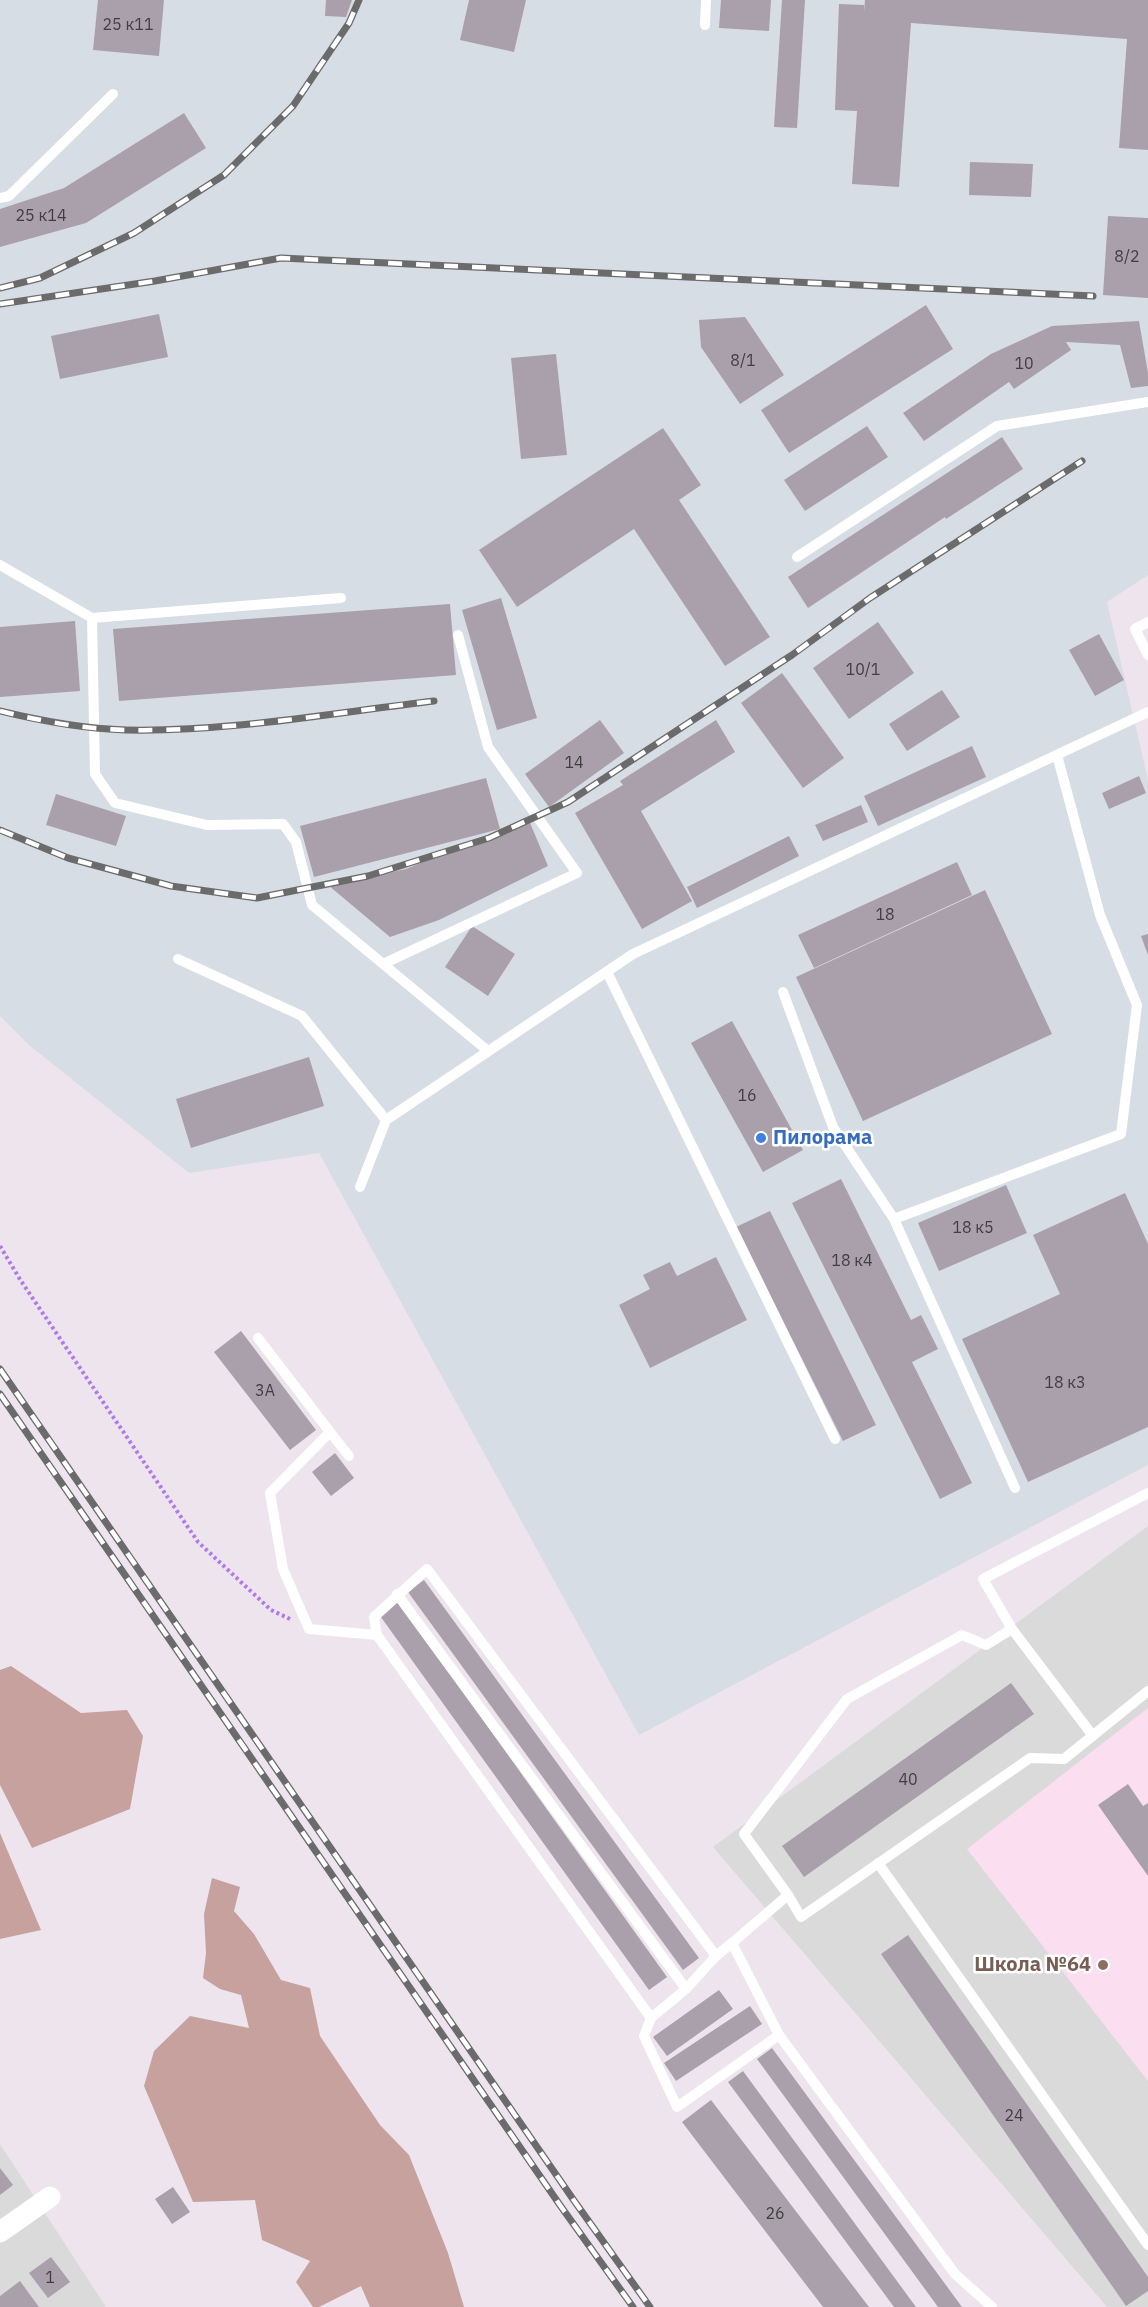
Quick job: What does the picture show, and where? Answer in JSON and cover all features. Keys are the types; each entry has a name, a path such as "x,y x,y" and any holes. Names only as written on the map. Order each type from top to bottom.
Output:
{"street":[{"path":"0,2232 50,2197"}],"lane":[{"path":"705,25 706,0"},
{"path":"0,198 9,196 113,94"},
{"path":"797,557 997,426 1148,402"},
{"path":"0,565 92,618 341,598"},
{"path":"92,618 95,774 115,803 207,825 283,824 296,842 312,904 488,1051"},
{"path":"1148,622 1135,629 1148,655"},
{"path":"383,964 577,873 488,747 458,635"},
{"path":"360,1187 386,1120 644,949 1148,712"},
{"path":"894,1219 1121,1134 1137,1005 1100,915 1057,755"},
{"path":"178,959 302,1016 386,1120"},
{"path":"607,972 835,1439"},
{"path":"783,992 833,1127 894,1219 1015,1488"},
{"path":"258,1338 350,1456"},
{"path":"330,1432 270,1493 283,1569 309,1629 377,1635"},
{"path":"1093,1736 1012,1629 983,1579 1148,1493"},
{"path":"651,2018 377,1635 374,1617 427,1569 716,1956"},
{"path":"397,1594 686,1989"},
{"path":"1012,1629 986,1645 962,1635 848,1700 744,1834 801,1917 1030,1758 1064,1759 1148,1691"},
{"path":"878,1863 1148,2245"},
{"path":"779,2036 676,2107 644,2036 651,2018 686,1989 716,1956 788,1895"},
{"path":"732,1943 779,2036 956,2274 992,2307"}],"path":[{"path":"0,1246 21,1281 198,1542 271,1610 309,1629"}],"shaded area":[{"path":"0,0 1148,0 1148,575 1107,602 1148,780 1148,1465 639,1735 319,1153 189,1173 29,1045 0,1016"},
{"path":"1148,1526 1148,2307 1107,2307 713,1847"},
{"path":"11,1666 81,1713 127,1710 143,1736 130,1809 32,1848 0,1785 0,1670"},
{"name":"Школа №64","path":"1148,1708 1148,2081 967,1849"},
{"path":"0,1833 41,1930 0,1939"},
{"path":"212,1878 240,1887 234,1911 254,1934 281,1980 310,1988 320,2036 380,2125 409,2155 448,2253 464,2307 370,2307 361,2286 319,2307 313,2307 296,2282 310,2261 262,2240 255,2200 193,2202 144,2086 154,2051 190,2016 249,2028 241,1995 220,1989 203,1978 206,1953 204,1914"},
{"path":"0,2144 106,2307 0,2307"}],"building":[{"path":"98,0 164,0 159,56 93,50"},
{"path":"326,0 352,0 346,17 325,16"},
{"path":"469,0 526,0 514,52 460,40"},
{"path":"721,0 771,0 769,31 719,28"},
{"path":"782,0 805,0 797,128 774,127"},
{"path":"865,0 1148,0 1148,150 1119,148 1127,39 911,23 899,187 852,184 857,111 835,110 839,4 864,5 864,12"},
{"path":"184,113 206,148 86,223 0,247 0,209 64,188"},
{"path":"970,162 1033,164 1031,197 969,195"},
{"path":"1108,216 1148,218 1148,298 1103,295"},
{"path":"926,305 953,349 789,453 761,410"},
{"path":"159,314 168,357 60,379 51,336"},
{"path":"745,317 784,375 740,404 701,347 699,320"},
{"path":"1139,321 1148,386 1131,388 1120,345 1066,342 1071,350 1014,389 1009,382 924,441 903,413 991,354 1052,326"},
{"path":"556,354 567,455 521,459 511,358"},
{"path":"867,426 888,457 805,511 784,480"},
{"path":"663,428 701,485 679,500 770,637 725,666 634,529 517,607 479,550"},
{"path":"1002,437 1023,469 946,519 945,517 808,608 788,577"},
{"path":"501,598 537,718 497,730 462,610"},
{"path":"450,604 456,675 119,701 113,629"},
{"path":"75,621 80,691 0,697 0,627"},
{"path":"878,622 914,673 849,719 813,668"},
{"path":"1099,634 1124,680 1095,696 1069,650"},
{"path":"782,673 844,758 803,788 741,703"},
{"path":"942,690 960,717 907,751 889,724"},
{"path":"600,720 624,753 549,807 525,774"},
{"path":"716,720 735,752 641,811 692,901 642,929 575,813 623,785 620,781"},
{"path":"972,746 986,777 878,826 864,796"},
{"path":"1139,776 1146,793 1109,809 1102,793"},
{"path":"486,778 500,829 314,877 300,826"},
{"path":"56,794 126,816 116,846 46,825"},
{"path":"861,805 868,822 823,841 815,825"},
{"path":"528,818 548,866 439,920 390,937 328,885 406,869"},
{"path":"789,836 799,856 697,908 687,887"},
{"path":"957,862 972,895 814,968 798,935"},
{"path":"985,890 1052,1034 863,1121 796,977"},
{"path":"472,926 515,954 488,996 445,967"},
{"path":"1148,934 1148,955 1141,936"},
{"path":"732,1021 803,1150 763,1172 691,1043"},
{"path":"309,1057 324,1106 191,1148 176,1099"},
{"path":"841,1179 911,1320 921,1315 938,1349 912,1362 972,1483 940,1499 792,1203"},
{"path":"1006,1185 1027,1233 939,1271 918,1223"},
{"path":"1125,1193 1148,1244 1148,1427 1028,1482 962,1339 1060,1294 1033,1235"},
{"path":"770,1211 876,1425 843,1441 736,1227"},
{"path":"716,1257 747,1320 650,1368 619,1305 650,1289 643,1275 670,1262 677,1276"},
{"path":"241,1331 316,1430 290,1450 214,1352"},
{"path":"335,1453 354,1478 331,1496 312,1472"},
{"path":"424,1580 699,1958 683,1970 408,1592"},
{"path":"397,1600 667,1977 649,1990 378,1613"},
{"path":"1011,1683 1034,1714 804,1877 782,1846"},
{"path":"1128,1784 1143,1806 1148,1803 1148,1876 1098,1805"},
{"path":"908,1935 1148,2277 1148,2291 1126,2306 881,1954"},
{"path":"719,1990 733,2009 667,2056 653,2037"},
{"path":"750,2006 762,2024 676,2081 664,2063"},
{"path":"772,2048 962,2307 938,2307 757,2059"},
{"path":"743,2071 916,2307 894,2307 728,2082"},
{"path":"711,2100 869,2307 823,2307 682,2122"},
{"path":"0,2168 13,2185 0,2195"},
{"path":"173,2187 190,2212 172,2224 155,2199"},
{"path":"51,2257 70,2282 48,2298 29,2273"},
{"path":"20,2281 39,2307 0,2307 0,2296"}],"railway":[{"path":"0,288 40,278 134,233 224,175 293,106 349,23 359,0"},
{"path":"0,304 155,281 281,258 1093,296"},
{"path":"0,830 68,858 171,886 257,898 368,876 489,838 568,802 792,655 870,598 1082,461"},
{"path":"0,711 94,728 165,730 280,721 434,701"},
{"path":"0,1369 575,2202 650,2307"},
{"path":"0,1394 562,2208 633,2307"}],"place":[{"name":"Пилорама","path":"761,1138"},
{"name":"Школа №64","path":"1103,1965"}]}
